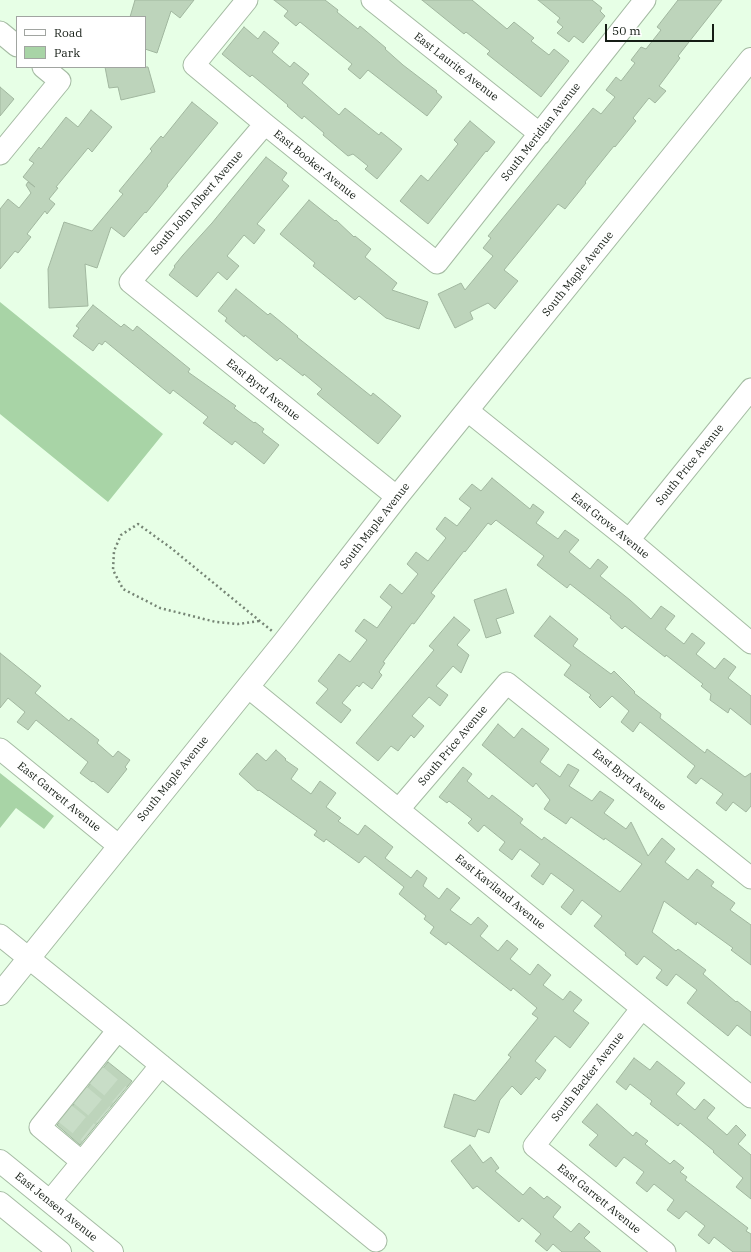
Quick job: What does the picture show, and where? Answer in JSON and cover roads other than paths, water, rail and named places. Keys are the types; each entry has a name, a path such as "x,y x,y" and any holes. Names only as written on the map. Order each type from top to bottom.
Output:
{"main road":[{"name":"South Maple Avenue","path":"0,994 751,59"},
{"name":"East Jensen Avenue","path":"0,1161 112,1252"},
{"path":"0,1203 60,1252"}],"street":[{"name":"East Booker Avenue","path":"247,0 194,65 437,264"},
{"name":"East Laurite Avenue","path":"372,0 540,134"},
{"name":"South Meridian Avenue","path":"437,264 643,1"},
{"path":"0,32 16,45"},
{"path":"0,154 60,80 44,68"},
{"name":"South John Albert Avenue","path":"130,282 265,124"},
{"name":"East Byrd Avenue","path":"130,282 397,498"},
{"name":"South Price Avenue","path":"629,540 751,390"},
{"name":"East Grove Avenue","path":"468,411 629,540 751,643"},
{"name":"East Byrd Avenue","path":"507,683 748,869"},
{"name":"South Price Avenue","path":"399,810 507,683"},
{"name":"East Kaviland Avenue","path":"248,687 751,1097"},
{"name":"East Garrett Avenue","path":"0,749 119,846"},
{"path":"0,935 118,1030 377,1248"},
{"name":"South Backer Avenue","path":"534,1146 642,1008"},
{"path":"82,1162 40,1127 60,1109 91,1071 118,1030"},
{"path":"50,1201 82,1162 94,1137 125,1100 161,1066"},
{"name":"East Garrett Avenue","path":"534,1146 665,1252"}],"tunnel":[{"path":"95,1074 120,1095"},
{"path":"79,1094 104,1115"},
{"path":"63,1112 89,1133"}]}
